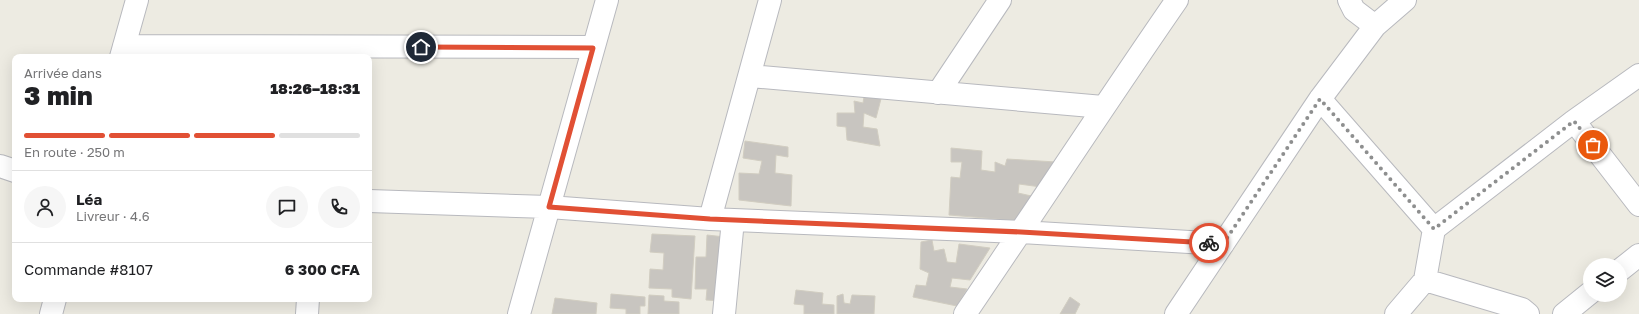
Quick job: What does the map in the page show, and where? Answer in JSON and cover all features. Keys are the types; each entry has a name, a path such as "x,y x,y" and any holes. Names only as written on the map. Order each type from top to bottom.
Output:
{"street":[{"path":"137,0 123,51 593,48"},
{"path":"519,314 607,0"},
{"path":"710,219 770,0"},
{"path":"938,93 1000,0"},
{"path":"965,314 1103,107 1177,0"},
{"path":"1349,0 1354,10 1375,26"},
{"path":"1176,314 1320,99 1375,26 1404,0"},
{"path":"750,76 1103,107"},
{"path":"1396,314 1425,280 1434,229 1574,121 1639,76"},
{"path":"1320,99 1434,229"},
{"path":"1574,121 1639,205"},
{"path":"0,166 12,170"},
{"path":"372,200 549,207 710,219 1021,232 1223,244"},
{"path":"724,314 733,220"},
{"path":"1627,264 1639,255"},
{"path":"1425,280 1522,309 1528,314"},
{"path":"1564,314 1583,299"},
{"path":"51,314 54,302"},
{"path":"307,314 308,302"}],"building":[{"path":"865,90 882,95 876,118 864,113 863,127 877,129 880,146 847,140 846,127 837,126 837,113 855,113 854,101 863,103"},
{"path":"745,141 788,147 788,157 776,155 775,173 792,175 791,206 739,200 739,173 759,174 762,161 743,158"},
{"path":"951,148 982,151 981,170 995,172 995,162 1005,166 1007,159 1056,162 1041,187 1019,184 1018,193 1036,197 1021,221 949,215 951,177 960,178 962,162 951,162"},
{"path":"652,234 695,236 691,299 672,297 672,289 649,288 650,269 663,270 664,253 650,252"},
{"path":"707,235 725,237 722,301 706,300 707,289 695,289 696,257 706,257"},
{"path":"932,240 934,251 944,249 947,262 956,263 959,244 990,248 970,280 952,278 950,287 967,289 957,306 913,297 916,285 926,286 929,273 920,269 921,242"},
{"path":"796,290 823,293 822,304 834,305 834,314 804,314 804,305 794,304"},
{"path":"611,294 645,297 645,306 640,306 640,314 626,314 626,309 610,308"},
{"path":"843,294 844,303 850,304 852,295 875,296 874,314 837,314 837,296"},
{"path":"649,295 664,296 664,301 679,302 679,314 648,314"},
{"path":"1070,297 1080,304 1075,314 1060,314"},
{"path":"555,298 597,303 596,314 552,314"}],"way so far":[{"path":"1209,243 1223,244 1320,99 1434,229 1574,121 1593,145"}],"route":[{"path":"421,47 593,48 549,207 710,219 1021,232 1209,243"}]}
